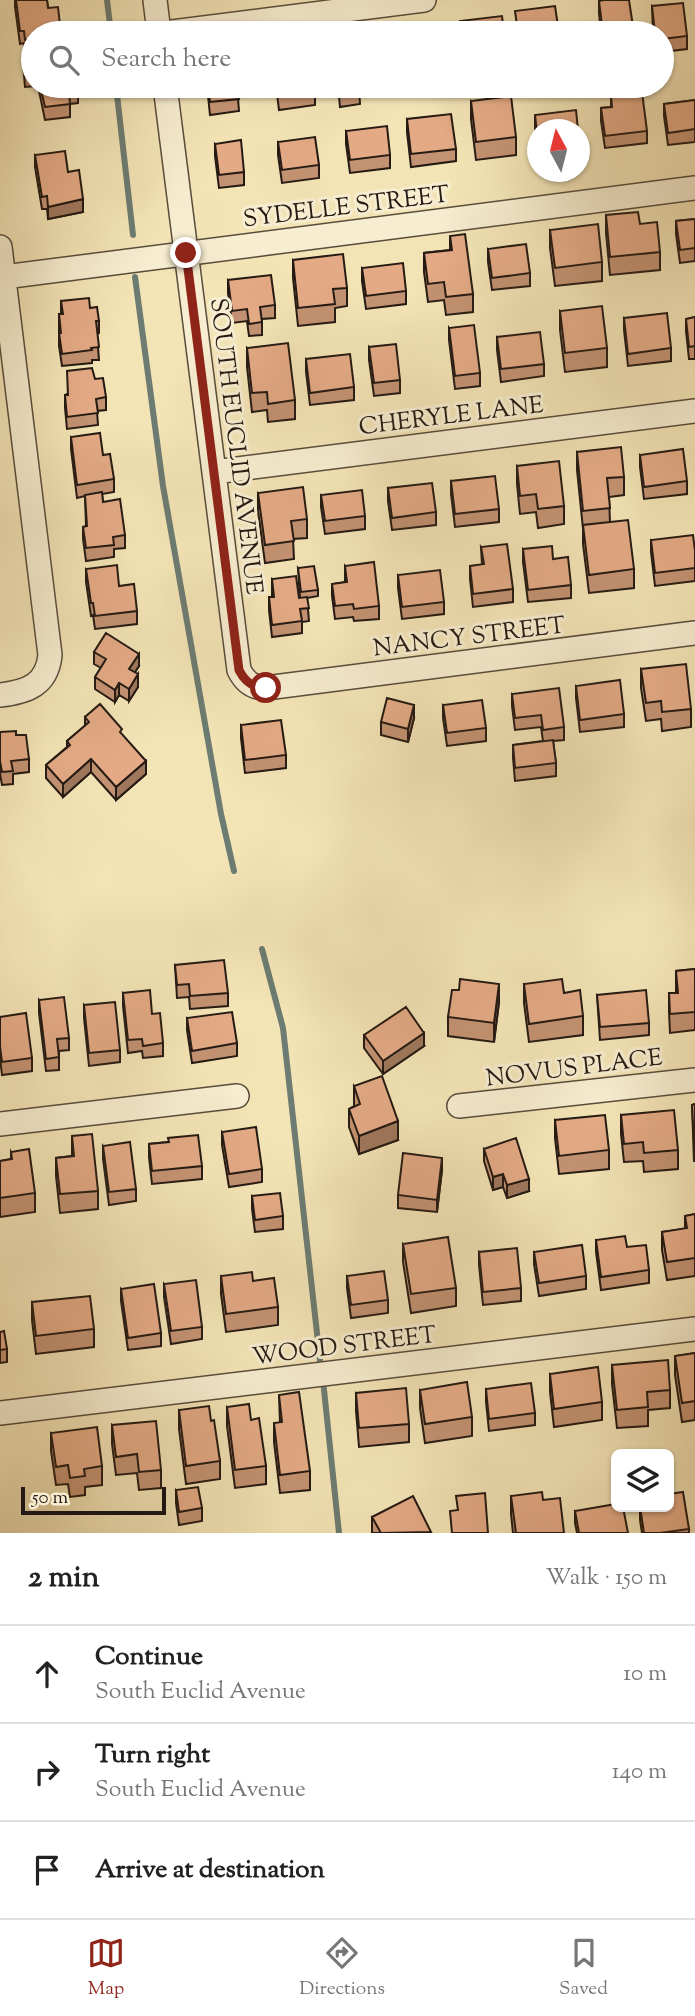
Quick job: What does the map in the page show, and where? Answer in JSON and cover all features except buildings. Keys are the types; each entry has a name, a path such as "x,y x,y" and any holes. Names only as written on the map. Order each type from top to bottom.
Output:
{"street":[{"path":"155,0 159,21"},
{"path":"257,21 424,0"},
{"name":"SOUTH EUCLID AVENUE","path":"167,98 239,670 250,684"},
{"name":"SYDELLE STREET","path":"4,277 695,188"},
{"path":"0,247 50,655 44,676 31,689 0,695"},
{"name":"CHERYLE LANE","path":"214,472 695,411"},
{"name":"NANCY STREET","path":"250,684 257,688 266,688 695,633"},
{"name":"NOVUS PLACE","path":"459,1107 695,1080"},
{"path":"0,1124 237,1096"},
{"name":"WOOD STREET","path":"0,1413 695,1329"}],"waterway":[{"path":"107,0 110,21"},
{"path":"117,98 133,235"},
{"path":"135,277 163,486 221,814 234,871"},
{"path":"262,949 283,1028 321,1369"},
{"path":"323,1380 339,1533"}],"route":[{"path":"186,253 239,670 250,684 257,688 266,688"}]}
